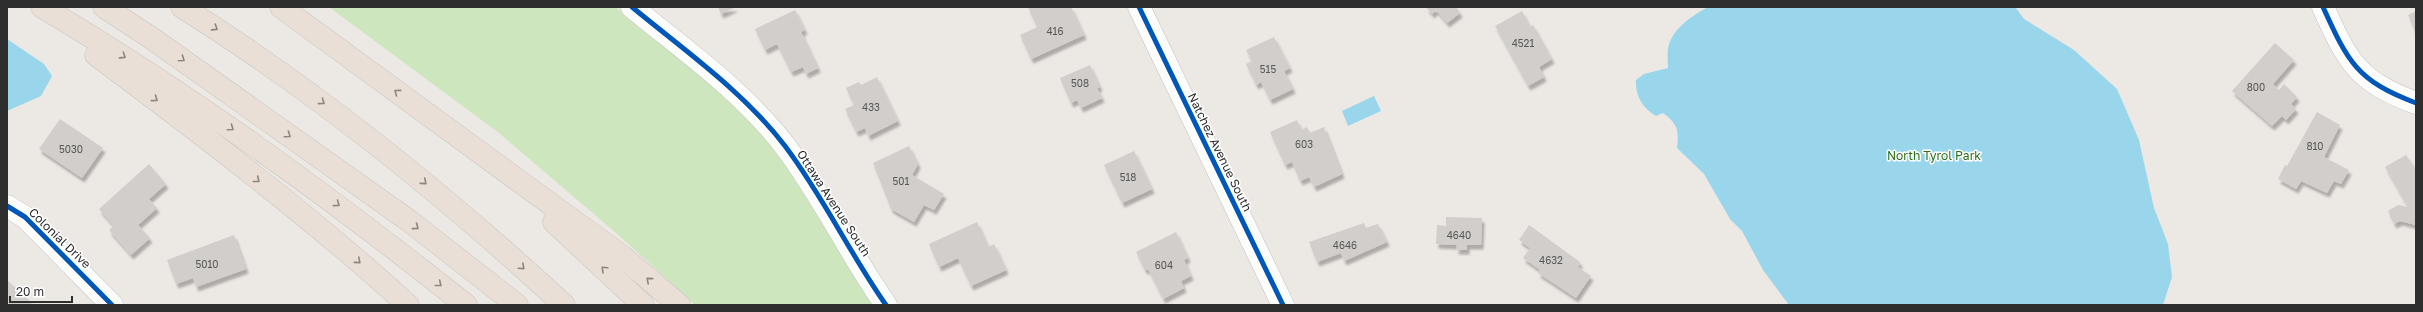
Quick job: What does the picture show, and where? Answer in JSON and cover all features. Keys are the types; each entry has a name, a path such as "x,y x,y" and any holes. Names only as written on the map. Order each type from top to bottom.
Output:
{"highway":[{"path":"35,7 238,164 353,257 408,305"},
{"path":"42,7 97,40 189,99 296,174 367,226 466,305"},
{"path":"104,7 150,37 408,220 517,305"},
{"path":"182,7 268,63 407,168 564,305"},
{"path":"281,7 622,257 679,305"},
{"path":"428,116 500,174 643,305"}],"street":[{"name":"Ottawa Avenue South","path":"632,7 723,83 766,123 790,153 886,305"},
{"name":"Natchez Avenue South","path":"1139,7 1283,305"},
{"path":"2323,7 2342,48 2358,71 2384,90 2416,103"},
{"name":"Colonial Drive","path":"7,206 25,216 112,305"}],"green space":[{"path":"329,7 616,7 720,93 769,143 818,211 875,305 695,305 616,233 499,133"}],"water":[{"name":"North Tyrol Park","path":"1708,7 2016,8 2024,19 2074,50 2117,89 2139,140 2154,208 2168,244 2172,277 2163,305 1789,305 1763,270 1742,231 1730,219 1704,174 1677,148 1678,136 1675,124 1663,113 1656,116 1651,113 1643,105 1638,96 1636,80 1644,74 1668,68 1668,49 1673,35 1689,19"},
{"path":"7,39 44,64 52,76 41,96 7,111"},
{"path":"1374,96 1381,111 1348,126 1342,111"}],"building":[{"path":"718,7 736,7 721,14"},
{"path":"1028,7 1071,7 1084,35 1031,59 1020,35 1037,27"},
{"path":"1426,7 1456,7 1460,13 1447,23 1436,10 1432,14"},
{"path":"795,10 805,30 801,32 818,68 806,74 803,67 791,72 777,44 765,50 755,29"},
{"path":"1522,11 1530,27 1533,25 1552,59 1539,67 1544,77 1528,86 1495,26"},
{"path":"2416,11 2416,34 2408,15"},
{"path":"1274,37 1290,68 1284,71 1293,89 1270,100 1261,82 1256,85 1246,64 1252,61 1246,50"},
{"path":"2275,43 2294,60 2273,84 2279,90 2284,84 2297,97 2291,104 2296,109 2286,120 2282,116 2272,126 2232,91"},
{"path":"1090,65 1100,87 1097,88 1102,98 1081,108 1077,100 1071,103 1060,78"},
{"path":"877,77 898,121 868,136 865,128 856,132 845,109 854,105 846,88 859,82 861,85"},
{"path":"2317,112 2340,125 2324,157 2349,170 2341,184 2334,181 2327,193 2301,181 2296,189 2278,179 2285,165 2287,166"},
{"path":"60,119 103,148 82,178 39,149"},
{"path":"1297,120 1301,130 1307,127 1310,133 1324,127 1342,174 1314,187 1309,177 1300,181 1292,162 1285,165 1270,132"},
{"path":"909,146 918,164 912,175 944,194 934,210 924,205 914,222 891,209 873,163"},
{"path":"1134,151 1152,189 1122,203 1104,165"},
{"path":"2406,155 2416,170 2416,225 2400,221 2394,224 2388,211 2398,205 2408,207 2385,167"},
{"path":"149,164 166,184 149,199 157,208 138,225 150,238 131,255 109,230 114,226 99,209"},
{"path":"1446,217 1482,218 1481,245 1467,245 1467,250 1456,250 1457,245 1436,244 1437,225 1446,226"},
{"path":"977,222 988,247 994,244 1006,270 971,286 958,258 939,267 929,244"},
{"path":"1364,223 1366,228 1378,224 1387,242 1344,261 1341,253 1317,262 1309,242"},
{"path":"1529,225 1580,262 1578,267 1591,276 1576,298 1538,273 1540,270 1523,258 1530,248 1519,240"},
{"path":"1176,232 1188,258 1184,260 1191,276 1181,281 1184,288 1163,299 1148,269 1145,270 1136,252"},
{"path":"234,235 246,269 196,287 193,278 176,284 167,260"},
{"path":"7,280 31,302 29,305 7,305"}],"cycle path":[{"path":"632,7 732,89 768,126 799,165 860,266 886,305"},
{"path":"1139,7 1283,305"},
{"path":"2323,7 2340,42 2348,56 2357,67 2367,77 2380,86 2396,95 2416,103"},
{"path":"7,206 25,217 112,305"}]}
